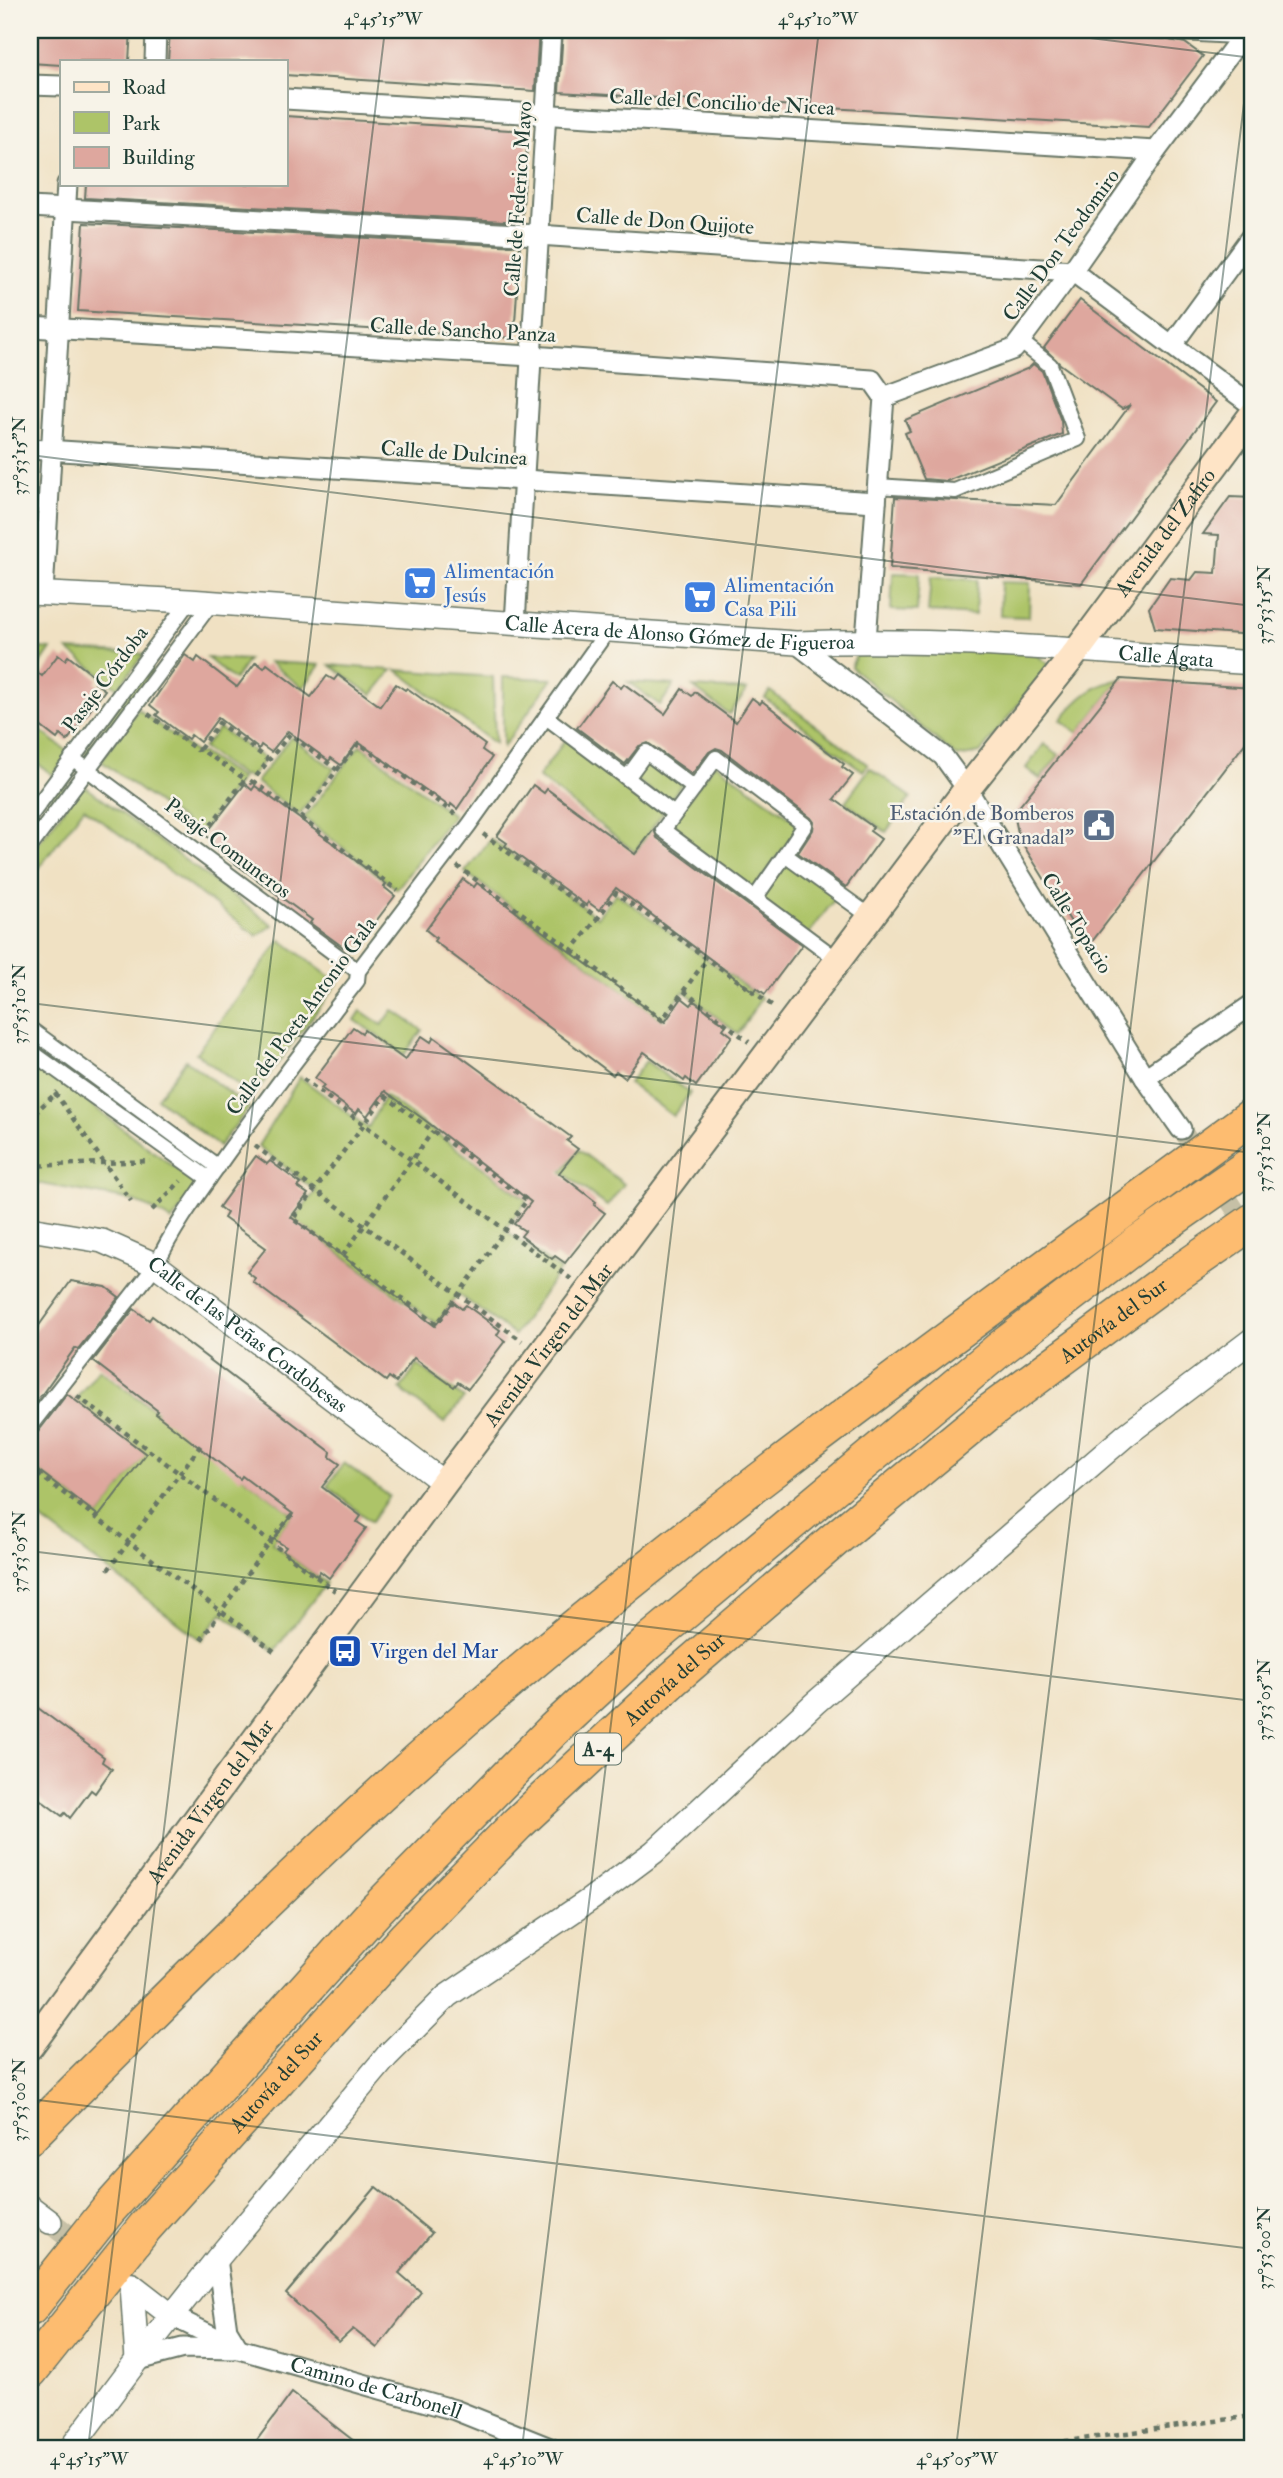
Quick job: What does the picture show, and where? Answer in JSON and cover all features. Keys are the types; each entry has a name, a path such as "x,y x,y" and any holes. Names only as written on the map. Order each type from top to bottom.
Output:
{"highway":[{"path":"30,2136 224,1940 312,1857 465,1720 585,1619 822,1434 1253,1115"},
{"path":"646,1644 821,1471 1000,1321 1253,1121"},
{"name":"Autovía del Sur","path":"30,2308 109,2209 377,1909 554,1729 646,1644 1001,1348 1141,1241 1253,1163"},
{"name":"Autovía del Sur","path":"30,2371 145,2227 406,1937 517,1824 674,1678 834,1540 984,1416 1165,1282 1253,1222"}],"main road":[{"name":"Avenida del Zafiro","path":"1077,651 1253,414"},
{"name":"Avenida Virgen del Mar","path":"30,2046 444,1483 967,789 1077,651"}],"street":[{"path":"155,60 156,30"},
{"name":"Calle de Federico Mayo","path":"515,623 551,30"},
{"path":"1173,30 1245,32"},
{"name":"Calle Don Teodomiro","path":"884,397 1014,349 1245,32"},
{"path":"30,85 60,86"},
{"name":"Calle del Concilio de Nicea","path":"287,99 1156,151"},
{"path":"36,593 51,450 67,186"},
{"name":"Calle de Don Quijote","path":"30,207 538,235 1072,271"},
{"path":"1172,345 1253,234"},
{"path":"1072,271 1253,406"},
{"name":"Calle de Sancho Panza","path":"30,327 531,356 872,380 884,397"},
{"path":"877,494 955,491 1078,439 1050,365 1020,341"},
{"path":"866,640 884,397"},
{"name":"Calle de Dulcinea","path":"30,449 524,481 877,494"},
{"name":"Calle Acera de Alonso Gómez de Figueroa","path":"36,593 212,602 796,643 866,640 1077,651"},
{"name":"Pasaje Córdoba","path":"30,816 189,601"},
{"path":"30,847 212,602"},
{"name":"Calle del Poeta Antonio Gala","path":"30,1426 156,1265 168,1240 213,1173 288,1068 357,981 358,971 445,858 608,630"},
{"name":"Calle Topacio","path":"796,643 943,756 967,789 1145,1078 1181,1129"},
{"name":"Calle Ágata","path":"1077,651 1253,663"},
{"path":"546,718 674,814"},
{"path":"627,778 646,752 694,788"},
{"name":"Pasaje Comuneros","path":"72,758 358,971"},
{"path":"755,898 805,825 716,758 663,830 838,960"},
{"path":"785,855 871,917"},
{"path":"1145,1078 1253,1004"},
{"path":"30,1029 213,1173"},
{"path":"30,1051 213,1173"},
{"name":"Calle de las Peñas Cordobesas","path":"30,1229 102,1241 156,1265 444,1483"},
{"path":"72,2448 217,2259 387,2056 447,1996 591,1899 654,1852 815,1703 1126,1435 1253,1339"},
{"path":"30,2207 50,2222"},
{"path":"217,2259 227,2330 239,2349"},
{"name":"Camino de Carbonell","path":"239,2349 183,2348 137,2360 132,2285 172,2316 239,2349 455,2410 550,2448"}],"path":[{"path":"136,705 197,750 200,749 251,783 253,781 412,901"},
{"path":"200,749 219,723 269,760"},
{"path":"253,781 290,734 337,770"},
{"path":"301,818 359,743 598,918"},
{"path":"193,849 245,779"},
{"path":"445,858 572,950 662,1020 707,959"},
{"path":"572,950 616,893 793,1020"},
{"path":"684,991 768,1055"},
{"path":"288,1068 589,1293"},
{"path":"48,1083 131,1201"},
{"path":"30,1123 65,1085"},
{"path":"385,1096 433,1131 527,1200 436,1324 293,1219 385,1096"},
{"path":"343,1255 433,1131"},
{"path":"241,1135 541,1356"},
{"path":"30,1166 153,1161"},
{"path":"152,1210 186,1176"},
{"path":"62,1385 354,1605"},
{"path":"108,1570 201,1445"},
{"path":"30,1468 274,1651"},
{"path":"201,1640 269,1543 293,1514"},
{"path":"1015,2448 1253,2416"},
{"path":"568,2448 592,2444 639,2448"}],"green space":[{"path":"893,573 919,574 917,611 891,610"},
{"path":"931,577 977,580 975,615 928,612"},
{"path":"1001,582 1030,583 1029,617 1000,616"},
{"path":"860,645 1032,651 1049,665 980,753 957,757 851,667"},
{"path":"30,647 51,649 36,671 30,666"},
{"path":"68,650 144,654 118,688"},
{"path":"207,658 248,660 234,680"},
{"path":"269,662 320,665 303,688"},
{"path":"330,665 392,670 372,695"},
{"path":"147,666 153,670 90,758 84,753"},
{"path":"397,670 493,677 495,744"},
{"path":"503,677 552,679 503,747"},
{"path":"1121,679 1078,733 1061,720 1087,694 1102,685"},
{"path":"628,682 674,685 660,705"},
{"path":"693,687 747,690 729,714"},
{"path":"770,691 868,765 863,771 765,698"},
{"path":"138,709 196,753 202,753 241,779 200,834 101,761"},
{"path":"30,723 70,753 53,775 30,758"},
{"path":"219,728 265,759 250,778 245,775 243,777 203,748"},
{"path":"291,737 334,769 299,815 256,782"},
{"path":"566,739 665,810 635,852 538,777"},
{"path":"1044,744 1059,755 1040,779 1026,768"},
{"path":"360,745 453,815 397,889 304,818"},
{"path":"646,755 683,782 668,803 631,776"},
{"path":"715,763 801,825 752,891 666,830"},
{"path":"870,768 911,797 886,832 845,802"},
{"path":"70,771 75,775 30,835 30,825"},
{"path":"82,784 273,925 257,936 84,808 30,880 30,855"},
{"path":"491,839 597,917 616,893 761,998 738,1034 684,991 662,1020 465,872"},
{"path":"786,859 837,896 808,935 757,898"},
{"path":"281,940 338,983 253,1096 196,1053"},
{"path":"393,1010 422,1030 404,1055 355,1020 361,1011 382,1025"},
{"path":"30,1059 198,1185 172,1221 146,1206 126,1199 30,1182"},
{"path":"186,1060 249,1108 219,1146 157,1098"},
{"path":"646,1061 690,1093 673,1116 629,1083"},
{"path":"300,1077 368,1128 385,1096 527,1200 505,1230 560,1270 514,1335 458,1294 437,1324 293,1219 316,1191 258,1146"},
{"path":"579,1150 624,1184 607,1206 562,1172"},
{"path":"418,1365 464,1398 444,1423 400,1389"},
{"path":"99,1369 293,1514 272,1543 326,1583 274,1651 222,1613 201,1640 30,1511 30,1464 99,1516 145,1454 75,1400"},
{"path":"344,1463 389,1496 371,1522 327,1486"}],"building":[{"path":"30,30 131,30 129,60 60,60 60,65 30,63"},
{"path":"170,30 539,30 535,91 287,75 287,60 168,60"},
{"path":"563,30 1001,30 1165,39 1185,43 1203,56 1149,127 559,92"},
{"path":"287,116 528,131 522,222 85,198 86,186 287,186"},
{"path":"84,223 520,246 514,338 78,311"},
{"path":"1080,300 1216,402 1081,584 890,568 895,497 1056,505 1130,405 1122,409 1060,364 1044,348"},
{"path":"1033,364 1042,371 1061,421 1062,434 947,481 924,479 905,433 910,431 905,420"},
{"path":"1230,497 1253,498 1253,635 1155,628 1149,608 1170,578 1191,580 1197,572 1216,573 1219,535 1203,534"},
{"path":"58,655 65,660 68,656 98,679 95,683 105,690 67,741 60,735 57,739 30,718 30,667 42,676"},
{"path":"185,655 195,662 198,657 237,687 256,662 264,668 267,664 311,697 327,676 334,680 338,675 380,706 396,684 405,690 407,688 485,745 482,750 492,757 457,809 451,804 450,807 358,742 341,765 331,758 329,761 288,731 271,752 261,745 259,749 218,718 200,742 191,735 188,739 156,715 159,712 150,705"},
{"name":"Estación de Bomberos \"El Granadal\"","path":"1121,679 1253,688 1253,733 1087,948 1019,838 1014,813"},
{"path":"612,681 621,688 624,684 665,714 682,689 692,696 695,692 736,722 752,698 760,704 762,701 844,764 842,767 853,775 834,799 873,827 870,831 881,839 846,887 798,853 813,830 814,822 811,818 722,750 716,748 709,752 692,774 648,743 639,746 625,764 577,728"},
{"path":"245,784 252,790 255,786 338,847 386,884 384,887 395,896 355,949 346,943 343,947 310,923 312,920 210,845 213,841 205,835"},
{"path":"533,785 544,793 547,789 635,854 654,829 657,838 802,945 765,994 757,988 754,992 616,888 599,910 588,902 587,906 505,846 507,843 497,836"},
{"path":"463,879 474,887 477,883 665,1022 682,998 691,1005 694,1001 726,1025 723,1029 732,1036 696,1086 686,1078 684,1081 644,1052 625,1078 616,1071 613,1075 434,941 436,938 426,930"},
{"path":"353,1027 362,1033 364,1030 405,1060 422,1036 431,1042 434,1037 571,1137 567,1141 578,1149 559,1173 596,1202 594,1205 605,1213 565,1263 555,1256 552,1259 521,1236 525,1231 514,1224 531,1202 385,1091 367,1116 359,1109 356,1114 321,1088 324,1085 315,1078"},
{"path":"256,1156 267,1164 270,1161 301,1184 298,1187 308,1194 291,1217 435,1326 453,1302 462,1309 466,1305 500,1330 497,1335 505,1341 468,1389 458,1382 454,1387 414,1358 396,1382 389,1377 386,1381 253,1282 255,1278 247,1272 266,1248 224,1218 227,1213 219,1207"},
{"path":"71,1281 106,1287 119,1297 78,1349 75,1348 30,1411 30,1338"},
{"path":"134,1309 149,1320 152,1316 331,1452 330,1457 340,1464 322,1487 361,1516 357,1522 366,1528 329,1578 320,1571 317,1576 283,1551 286,1547 274,1539 293,1514 242,1476 240,1479 93,1361"},
{"path":"67,1394 146,1454 99,1516 30,1464 30,1435 38,1432"},
{"path":"30,1702 104,1757 102,1762 112,1769 95,1793 91,1790 70,1818 65,1813 62,1816 30,1792"},
{"path":"376,2187 432,2233 399,2273 421,2292 377,2348 353,2329 339,2342 286,2294"},
{"path":"292,2393 363,2448 251,2448"}],"tunnel":[{"path":"1181,1129 1251,1233"},
{"path":"50,2222 122,2278"}],"place":[{"name":"Alimentación Jesús","path":"420,583"},
{"name":"Alimentación Casa Pili","path":"700,597"},
{"name":"Estación de Bomberos \"El Granadal\"","path":"1099,825"},
{"name":"Virgen del Mar","path":"345,1651"}]}
